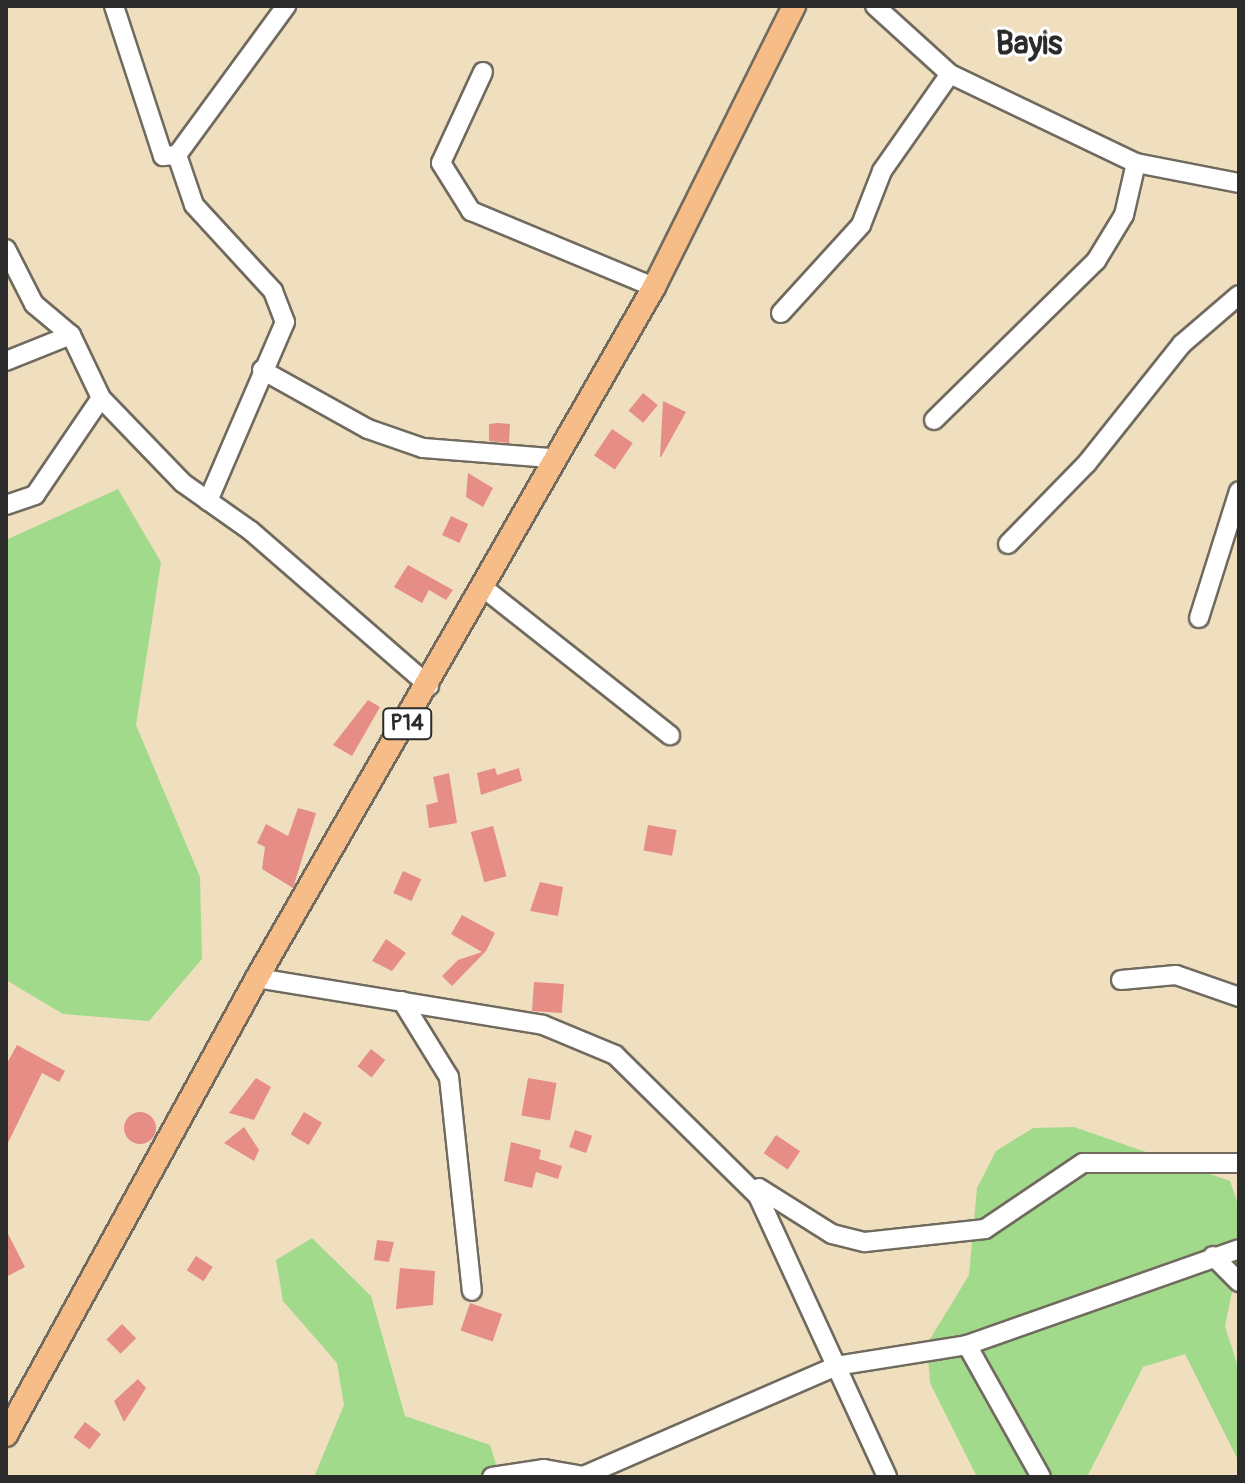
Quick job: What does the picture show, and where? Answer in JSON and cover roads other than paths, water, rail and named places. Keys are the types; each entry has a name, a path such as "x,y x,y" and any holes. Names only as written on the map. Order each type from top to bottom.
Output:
{"main road":[{"name":"P14","path":"6,1435 257,978 429,686 551,458 654,287 794,6"}],"street":[{"path":"115,6 152,130 163,156 177,155 286,6"},
{"path":"875,6 950,74 1136,163 1239,183"},
{"path":"483,72 441,163 471,211 654,287"},
{"path":"781,313 861,225 882,171 950,74"},
{"path":"177,155 194,205 255,269 283,313 282,336 262,370 208,501"},
{"path":"934,420 1096,261 1124,215 1136,163"},
{"path":"6,249 34,304 71,335 101,398 208,501 429,686"},
{"path":"1008,544 1087,463 1194,330 1239,295"},
{"path":"6,361 71,335"},
{"path":"262,370 368,429 423,448 551,458"},
{"path":"6,505 35,495 101,398"},
{"path":"1199,618 1239,491"},
{"path":"481,586 670,735"},
{"path":"1121,980 1176,975 1239,997"},
{"path":"257,978 402,1001 587,1039 642,1077 738,1170 832,1234 865,1242 985,1229 1083,1163 1239,1163"},
{"path":"402,1001 449,1077 472,1291"},
{"path":"738,1170 776,1227 887,1477"},
{"path":"492,1477 544,1469 582,1476 836,1366 967,1345 1239,1249"},
{"path":"1213,1256 1239,1282"},
{"path":"967,1345 1041,1477"}],"district":[{"name":"Bayis","path":"1029,44"}]}
